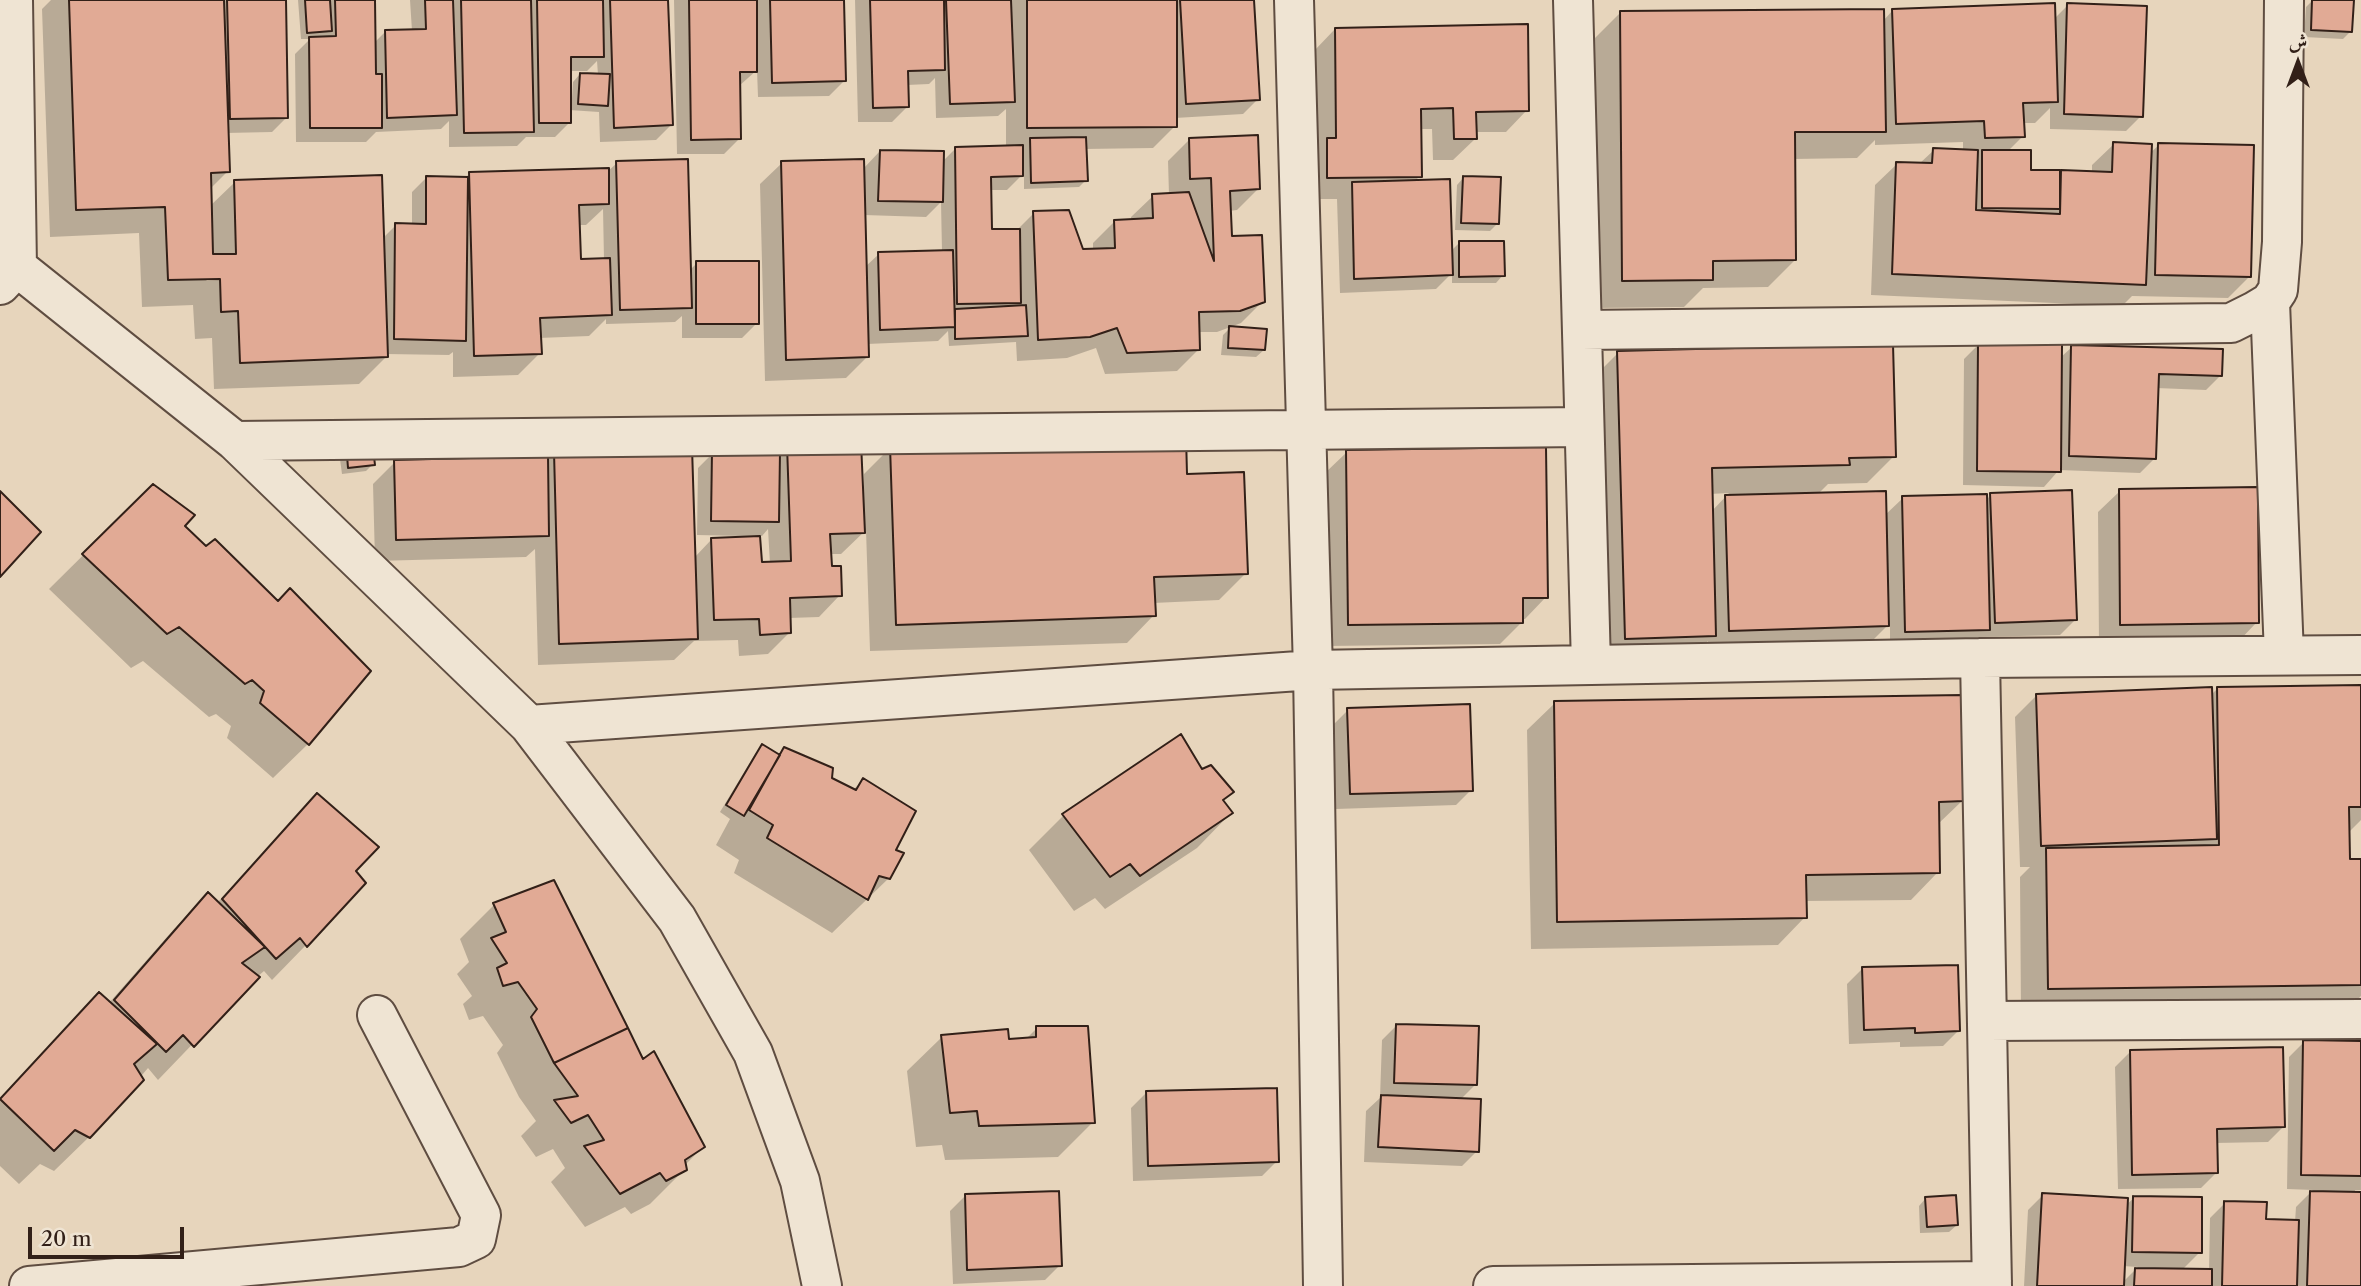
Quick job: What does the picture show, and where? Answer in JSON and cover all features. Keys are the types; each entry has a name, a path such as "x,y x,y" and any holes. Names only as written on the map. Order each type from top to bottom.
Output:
{"street":[{"path":"13,0 7,206 8,276 235,441 529,725 677,919 753,1053 800,1181 822,1286"},
{"path":"1294,0 1313,670 1323,1286"},
{"path":"1573,0 1591,664"},
{"path":"1582,330 2231,323 2270,302 2278,290 2282,242 2284,0"},
{"path":"2270,302 2284,655"},
{"path":"235,441 1583,428"},
{"path":"529,725 1313,670 1980,658 2361,655"},
{"path":"1493,1286 1992,1284 1980,658"},
{"path":"29,1286 459,1247 476,1239 481,1215 377,1015"},
{"path":"1987,1021 2361,1019"}],"building":[{"path":"69,0 224,0 230,172 211,173 213,254 236,254 234,180 382,175 388,357 240,363 238,311 221,312 220,279 168,280 165,207 76,210"},
{"path":"227,0 286,0 288,118 230,119"},
{"path":"305,0 330,0 332,31 307,33"},
{"path":"335,0 375,0 376,74 382,74 382,128 310,128 309,37 336,36"},
{"path":"425,0 453,0 457,115 387,118 385,30 426,29"},
{"path":"461,0 531,0 534,132 464,133"},
{"path":"537,0 603,0 604,57 571,57 571,123 539,123"},
{"path":"610,0 668,0 673,125 614,128"},
{"path":"689,0 757,0 757,72 740,72 741,139 691,140"},
{"path":"770,0 844,0 846,81 772,83"},
{"path":"870,0 944,0 945,70 908,71 909,107 873,108"},
{"path":"946,0 1011,0 1015,102 950,104"},
{"path":"1027,0 1177,0 1177,127 1027,128"},
{"path":"1180,0 1254,0 1260,100 1186,104"},
{"path":"2312,0 2354,0 2352,32 2311,30"},
{"path":"2055,3 2058,102 2023,103 2025,137 1985,138 1984,121 1896,124 1892,9"},
{"path":"2067,3 2147,6 2143,117 2064,114"},
{"path":"1884,9 1886,132 1795,132 1796,260 1713,261 1713,280 1622,281 1620,11"},
{"path":"1528,24 1529,111 1476,112 1477,139 1454,139 1453,108 1421,109 1422,177 1327,178 1327,138 1336,138 1335,28"},
{"path":"580,73 610,74 608,106 578,104"},
{"path":"1258,135 1260,189 1230,191 1232,236 1262,235 1265,302 1240,311 1199,312 1200,350 1127,353 1117,328 1090,337 1038,340 1033,211 1069,210 1083,249 1115,248 1114,220 1153,218 1152,194 1189,192 1214,261 1211,178 1190,179 1189,138"},
{"path":"1086,137 1088,181 1031,183 1030,138"},
{"path":"2113,142 2152,144 2146,285 1892,274 1896,162 1932,163 1933,148 1978,150 1976,210 2060,214 2061,170 2112,172"},
{"path":"2158,143 2254,145 2251,277 2155,275"},
{"path":"1023,145 1023,176 991,177 992,229 1020,229 1021,303 957,304 955,147"},
{"path":"880,150 944,151 943,202 878,201"},
{"path":"1982,150 2031,150 2031,170 2060,170 2060,209 1982,208"},
{"path":"688,159 692,308 620,310 616,161"},
{"path":"864,159 869,357 786,360 781,161"},
{"path":"609,168 609,204 579,205 581,259 610,258 612,315 540,318 542,354 474,356 469,172"},
{"path":"426,176 468,177 466,341 394,339 395,223 426,224"},
{"path":"1463,176 1501,177 1499,224 1461,223"},
{"path":"1450,179 1453,275 1354,279 1352,182"},
{"path":"1459,241 1504,241 1505,276 1459,277"},
{"path":"953,250 955,327 880,330 878,252"},
{"path":"696,261 759,261 759,324 696,324"},
{"path":"1026,305 1028,336 955,339 955,309"},
{"path":"1229,326 1267,329 1265,350 1228,348"},
{"path":"1978,343 2062,344 2061,472 1977,471"},
{"path":"1893,344 1896,457 1849,458 1850,465 1712,468 1716,636 1625,639 1617,351"},
{"path":"2071,345 2223,349 2222,376 2159,374 2156,459 2069,456"},
{"path":"1186,436 1187,474 1244,472 1248,574 1154,577 1156,616 896,625 890,446"},
{"path":"372,440 375,465 348,468 346,443"},
{"path":"861,442 865,533 830,534 832,566 841,566 842,596 790,598 791,633 760,635 759,619 714,620 711,538 760,536 762,562 791,561 787,445"},
{"path":"692,447 698,639 559,644 554,452"},
{"path":"1546,447 1548,598 1523,598 1523,623 1348,625 1346,450"},
{"path":"712,451 780,452 779,522 711,521"},
{"path":"548,456 549,536 396,540 394,460"},
{"path":"153,484 195,515 185,526 206,546 215,539 278,601 290,588 371,671 309,745 260,703 264,691 252,680 245,684 179,627 167,634 82,554"},
{"path":"2258,487 2259,623 2120,625 2119,489"},
{"path":"2072,490 2077,620 1995,623 1990,493"},
{"path":"0,491 41,532 0,577"},
{"path":"1886,491 1889,626 1729,631 1725,495"},
{"path":"1987,494 1990,630 1905,632 1902,496"},
{"path":"2361,685 2361,807 2349,807 2350,859 2361,859 2361,985 2048,989 2046,848 2219,845 2217,687"},
{"path":"2212,687 2217,839 2041,846 2036,694"},
{"path":"1963,695 1964,801 1939,802 1940,873 1806,875 1807,918 1557,922 1554,701"},
{"path":"1470,704 1473,791 1350,794 1347,708"},
{"path":"1181,734 1202,769 1211,765 1234,792 1223,800 1233,813 1140,876 1130,864 1110,877 1062,814"},
{"path":"762,744 780,755 744,816 726,805"},
{"path":"784,747 833,768 832,778 856,790 863,778 916,811 896,850 904,853 890,879 879,876 868,900 767,838 773,825 749,810"},
{"path":"317,793 379,847 356,871 366,883 307,947 300,938 276,959 222,899"},
{"path":"554,880 628,1028 554,1063 531,1017 537,1009 518,982 503,986 497,968 507,963 491,938 506,932 493,903"},
{"path":"208,892 265,947 242,963 260,977 194,1047 183,1035 166,1052 114,1000"},
{"path":"1958,965 1960,1031 1915,1033 1915,1028 1864,1030 1862,967"},
{"path":"99,992 157,1044 134,1064 144,1080 90,1138 75,1130 54,1151 0,1099"},
{"path":"1396,1024 1479,1026 1477,1085 1394,1083"},
{"path":"1036,1026 1088,1026 1095,1123 979,1126 977,1111 950,1113 941,1035 1008,1029 1009,1039 1036,1037"},
{"path":"628,1028 643,1059 654,1051 705,1147 685,1160 687,1170 666,1181 660,1173 620,1194 584,1146 604,1140 588,1115 571,1123 554,1100 578,1096 554,1063"},
{"path":"2303,1040 2361,1041 2361,1176 2301,1175"},
{"path":"2283,1047 2285,1127 2217,1129 2218,1173 2132,1175 2130,1050"},
{"path":"1277,1088 1279,1162 1148,1166 1146,1091"},
{"path":"1381,1095 1481,1099 1479,1152 1378,1147"},
{"path":"1059,1191 1062,1266 967,1270 965,1194"},
{"path":"2310,1191 2361,1192 2361,1286 2307,1286"},
{"path":"2042,1193 2128,1198 2124,1286 2037,1286"},
{"path":"1956,1195 1958,1225 1927,1227 1925,1197"},
{"path":"2133,1196 2202,1197 2202,1253 2132,1252"},
{"path":"2224,1201 2267,1202 2266,1219 2299,1220 2297,1286 2222,1286"},
{"path":"2135,1268 2212,1269 2212,1286 2134,1286"}]}
